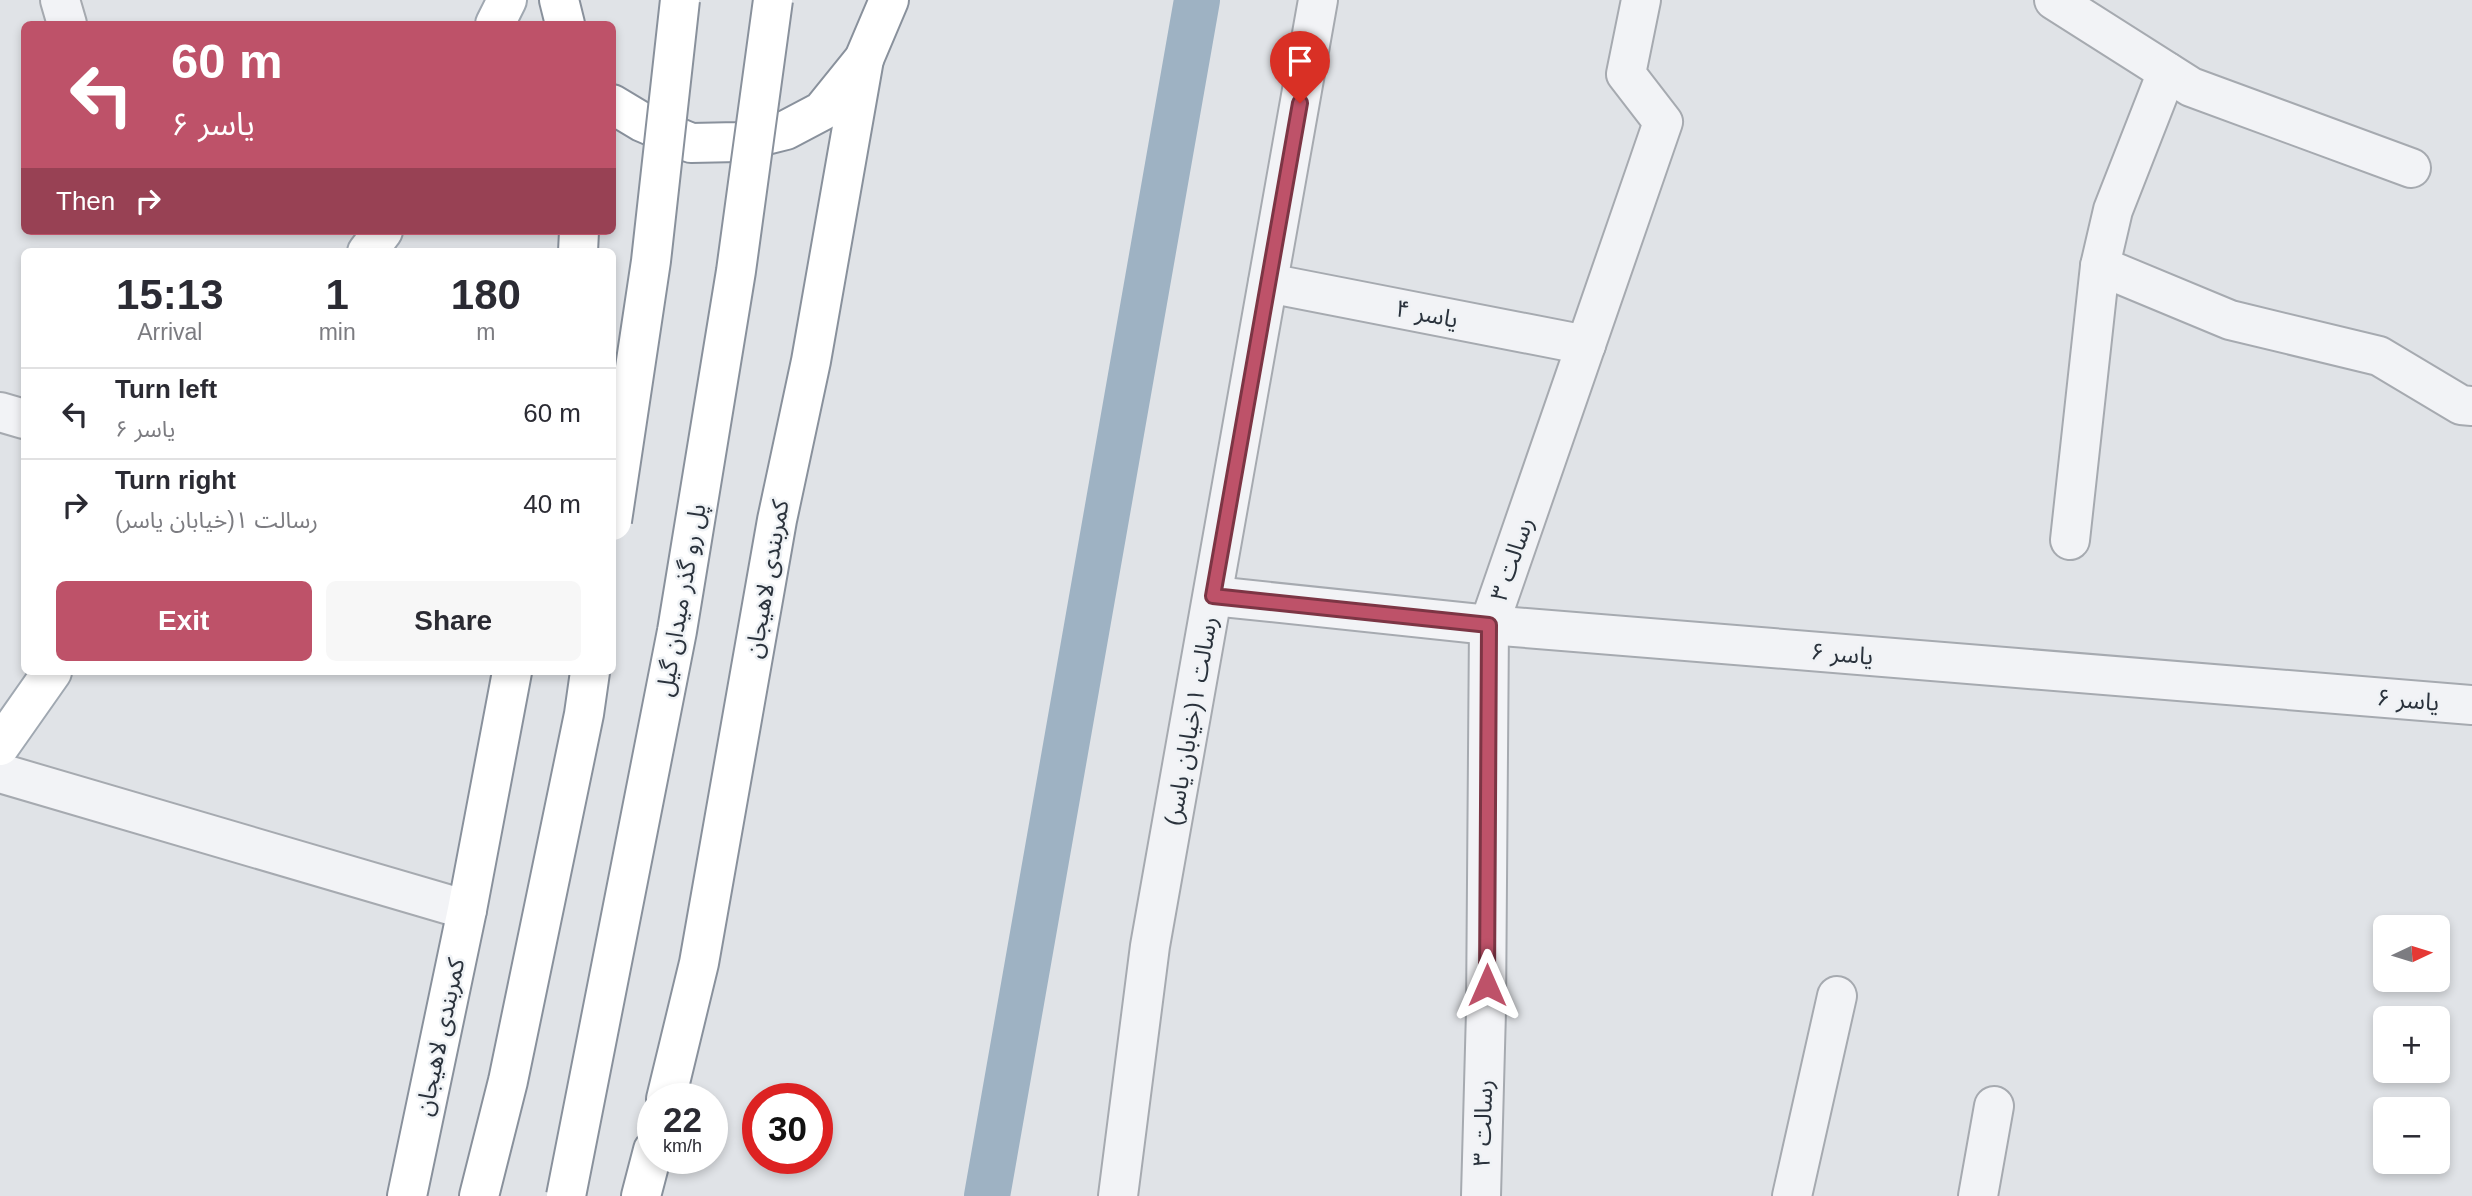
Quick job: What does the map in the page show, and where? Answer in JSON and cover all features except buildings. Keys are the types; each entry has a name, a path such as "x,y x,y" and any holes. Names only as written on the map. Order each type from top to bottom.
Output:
{"main road":[{"path":"496,21 507,0"},
{"path":"559,0 564,21"},
{"path":"616,494 651,261 680,0"},
{"name":"پل رو گذر میدان گیل","path":"566,1196 677,631 736,271 773,0"},
{"path":"616,106 642,122 691,143 738,142 786,130 822,111 864,58 889,0"},
{"name":"کمربندی لاهیجان","path":"670,1083 699,962 777,520 811,361 864,58"},
{"path":"0,746 50,675"},
{"name":"کمربندی لاهیجان","path":"407,1196 467,910 511,675"},
{"path":"479,1196 508,1081 584,714 590,675"},
{"path":"641,1196 647,1174"}],"street":[{"path":"60,0 66,21"},
{"name":"رسالت ۱(خیابان یاسر)","path":"1118,1196 1150,946 1318,0"},
{"name":"رسالت ۳","path":"1481,1196 1486,1011 1489,625 1663,122 1626,74 1641,0"},
{"path":"2054,0 2191,87 2411,168"},
{"path":"2070,540 2100,266 2113,210 2167,72"},
{"path":"2100,266 2230,320 2379,356 2461,405 2472,406"},
{"name":"یاسر ۴","path":"1268,283 1586,345"},
{"path":"0,412 21,418"},
{"name":"یاسر ۶","path":"1213,596 1489,625 2472,705"},
{"path":"0,773 467,910"},
{"path":"1792,1196 1837,996"},
{"path":"1978,1196 1994,1106"}],"waterway":[{"path":"987,1196 1197,0"}],"route":[{"path":"1300,103 1213,596 1489,625 1487,985"}]}
